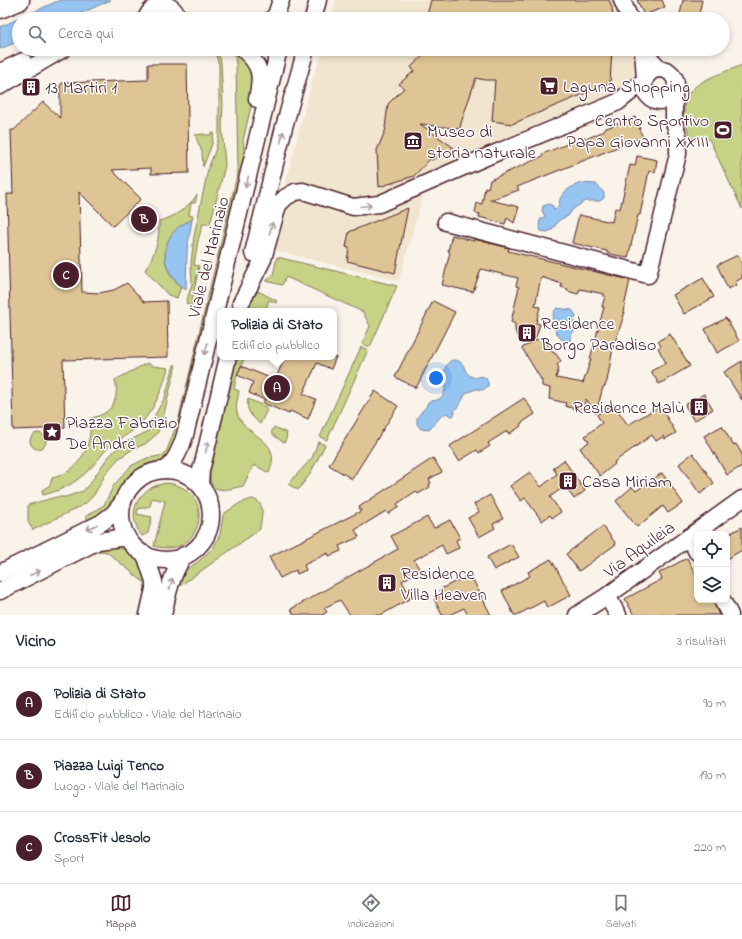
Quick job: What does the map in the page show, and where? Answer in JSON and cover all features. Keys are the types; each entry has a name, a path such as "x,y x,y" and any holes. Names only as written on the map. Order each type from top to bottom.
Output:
{"street":[{"path":"277,12 281,0"},
{"path":"288,12 291,0"},
{"path":"315,12 318,0"},
{"path":"622,0 627,12"},
{"path":"149,12 163,5 172,12"},
{"path":"0,72 33,56"},
{"path":"0,86 50,56"},
{"path":"249,56 258,68 261,81 252,127 254,152"},
{"name":"Viale del Marinaio","path":"166,470 174,462 181,449 185,436 277,56"},
{"path":"240,307 284,127 304,56"},
{"path":"643,56 645,79 644,91 674,122"},
{"path":"648,56 660,69"},
{"path":"240,307 263,259 278,205 286,197 295,192 303,191 353,207 378,204 618,102 651,72 660,69 666,70 672,75 676,84 674,94 674,122 678,135 678,154 648,275 446,222"},
{"path":"618,102 654,100 664,101 669,99 674,94"},
{"path":"200,485 201,470 227,360"},
{"path":"1,572 101,523 113,514 135,482 145,475 157,471 179,471 200,485 206,493 210,505 210,524 202,541 195,549 173,559 161,559 145,554 132,544 127,537 123,527 121,515 122,503"},
{"name":"Via Aquileia","path":"578,615 607,596 742,499"},
{"path":"0,591 98,541 127,537"},
{"path":"689,537 694,546"},
{"path":"145,554 154,581 154,589 148,615"},
{"path":"163,615 171,582 184,555"},
{"path":"607,596 618,615"},
{"path":"724,603 730,615"}],"shaded area":[{"path":"336,0 614,0 620,12 333,12"},
{"path":"321,56 638,56 642,72 628,92 426,176 423,195 399,281 272,250 285,184 312,81"}],"green space":[{"path":"216,56 219,56 221,63 223,104 222,125 225,166 210,224 203,224 198,240 194,265 199,266 191,306 186,303 192,284 191,264 194,236 208,169 219,136 219,65"},
{"path":"244,56 255,72 253,98 243,140 245,158 175,451 164,461 154,462 142,466 121,486 113,507 88,521 86,516 104,505 114,485 131,466 147,458 164,454 178,421 238,171 235,57"},
{"name":"Centro Sportivo Papa Giovanni XXIII","path":"742,65 742,209 709,139 691,140 685,119 684,107 686,98 698,85 715,75"},
{"path":"211,133 214,133 212,144 203,167 202,152 195,135 211,135"},
{"path":"197,195 195,203 191,203 189,215 193,216 192,220 182,225 174,232 168,240 166,250 165,259 168,269 173,279 181,287 177,298 168,295 145,270 152,258 156,246 159,234 159,221 165,220 180,211"},
{"path":"277,257 397,286 370,347 362,344 370,326 363,312 286,277 282,285 266,281 273,275"},
{"path":"258,291 277,301 276,303 269,300 266,308 249,308"},
{"path":"361,347 368,350 327,440 320,437"},
{"path":"236,360 244,360 237,375 234,389 239,391 236,410 241,422 268,445 271,452 272,461 269,473 254,465 243,486 225,490 215,488 210,479 210,471"},
{"path":"147,363 153,366 168,368 163,386 151,411 139,425 107,449 85,473 73,483 59,490 43,495 42,490 50,485 52,478 62,475 70,470 83,456 89,438 90,418 103,414 112,405 116,394 115,380"},
{"path":"174,365 176,365 161,426 156,435 145,444 133,449 118,459 106,473 94,495 85,504 33,530 28,522 28,505 56,497 66,497 83,491 115,450 128,441 147,432 151,428 155,415 165,397"},
{"path":"248,399 268,408 260,424 248,410"},
{"path":"274,427 287,433 284,443 271,433"},
{"path":"38,433 44,435 46,441 44,447 38,449 32,447 30,441 32,435"},
{"path":"318,442 325,445 310,474 298,490 288,484 312,458"},
{"path":"167,483 183,488 194,497 199,510 198,522 193,534 184,543 171,548 154,546 165,501 152,498 150,506 138,509 137,514 152,517 148,533 142,536 134,518 137,502 142,495 157,485"},
{"path":"252,499 260,503 262,515 260,529 177,588 183,571 198,562 214,547 220,534 223,516 225,513 240,503"},
{"path":"115,545 127,551 142,565 146,584 107,552 93,551"}],"water":[{"path":"60,0 111,0 84,12 33,12"},
{"path":"12,22 12,44 0,49 0,27"},
{"path":"581,183 596,184 604,193 604,198 600,201 585,201 573,209 568,216 559,220 552,230 547,232 541,231 539,225 540,220 545,216 542,211 543,206 549,204 553,206 554,210 558,206 560,199 566,191"},
{"path":"192,220 187,250 186,289 176,281 170,272 166,262 165,252 173,233 181,225"},
{"path":"557,308 572,310 575,314 576,318 573,319 577,329 572,333 571,339 567,342 559,337 554,327 553,316"},
{"path":"452,360 462,363 467,373 471,376 476,378 481,376 486,378 488,386 483,390 476,389 466,393 459,406 454,410 455,413 453,416 450,416 447,413 441,416 429,430 421,429 417,424 417,418 428,402 437,400 445,392 445,369 447,364"}],"building":[{"path":"431,0 609,0 612,12 428,12"},
{"path":"637,0 662,0 665,7 652,12 643,12"},
{"path":"683,0 702,0 699,12 680,12"},
{"name":"Laguna Shopping","path":"423,56 612,56 610,83 512,124 492,121 495,80 476,78 460,129 420,124 454,148 432,160 430,159 414,176 379,187 377,150 386,129 388,104 404,88 399,84 414,71 411,67"},
{"path":"148,64 187,64 189,173 151,174 151,168 112,170 141,199 113,226 79,192 82,292 99,293 114,290 127,283 144,302 167,301 168,357 63,360 65,428 13,430 7,194 13,194 11,130 14,130 43,102 60,118 60,86 62,83 148,80"},
{"path":"635,117 643,137 517,187 519,190 490,200 519,207 514,223 507,218 505,224 479,217 480,214 475,213 477,203 482,204 485,187 488,188 490,180 543,156 542,154 585,137 586,139 604,131 604,129"},
{"path":"637,156 657,160 655,172 649,171 640,215 638,215 628,258 607,253 607,251 572,243 579,215 612,222 615,208 620,209 630,165 635,166"},
{"path":"408,208 395,273 347,261 349,248 346,247 349,232"},
{"name":"Residence Borgo Paradiso","path":"452,235 509,248 508,251 630,280 623,312 625,312 613,348 607,381 603,387 596,414 586,399 582,411 565,406 566,403 549,399 550,388 542,386 542,381 522,348 535,340 545,338 551,351 556,354 561,361 557,365 559,368 556,378 583,383 591,359 604,307 602,307 605,296 604,294 580,289 578,294 567,291 568,289 561,287 562,284 541,277 535,306 540,307 536,323 540,324 536,337 517,336 515,324 511,322 519,287 516,286 518,278 481,269 473,292 442,285 450,252 448,251"},
{"path":"738,255 742,264 742,278 735,282 737,285 728,289 717,265"},
{"path":"703,278 714,297 684,314 673,295"},
{"path":"433,301 455,312 416,388 395,377"},
{"path":"726,318 739,341 717,353 705,329"},
{"path":"670,334 690,366 659,384 651,371 666,363 658,348 661,346 658,341"},
{"path":"284,360 335,360 331,369 317,363 303,394 316,399 308,419 290,411 289,414 263,403 265,400 249,393 253,382 237,375 241,366 275,380"},
{"path":"742,361 742,400 724,372"},
{"path":"375,391 398,406 352,479 329,465"},
{"name":"Residence Malù","path":"704,394 713,409 694,421 685,405"},
{"path":"524,398 535,414 520,424 521,426 509,434 507,431 488,443 490,446 479,453 477,450 459,461 450,446"},
{"path":"613,404 628,425 660,406 676,433 665,439 664,436 656,441 652,435 614,462 615,464 600,476 580,448 589,442 585,436 602,423 597,415"},
{"path":"722,426 733,445 736,444 742,454 742,466 727,475 704,436"},
{"path":"693,453 714,483 700,494 679,464"},
{"path":"433,458 442,472 429,479 431,483 429,484 430,487 418,494 416,491 397,504 399,507 388,514 386,511 355,530 359,537 339,546 341,551 329,556 328,553 304,565 306,570 297,574 296,570 280,578 269,557 361,511 359,507"},
{"path":"564,460 585,491 574,499 565,486 550,497 561,512 552,518 550,515 542,521 525,498 521,501 510,486 530,472 541,487 557,474 553,468"},
{"path":"662,473 683,503 668,513 663,506 637,527 616,501 632,487 636,491"},
{"path":"490,495 503,519 493,524 495,528 479,537 468,518 479,512 474,504"},
{"path":"427,517 434,528 450,520 460,538 456,540 459,548 446,554 442,545 414,560 420,570 402,581 411,598 381,615 350,615 340,600 324,608 327,612 322,615 294,615 291,609 398,549 391,536"},
{"path":"603,526 616,544 579,571 566,554"},
{"path":"742,527 742,550 730,557 730,533"},
{"path":"511,544 519,557 494,570 487,557"},
{"path":"687,558 694,571 694,603 714,603 719,615 634,615 625,599 662,579 659,573"},
{"path":"551,559 571,595 547,608 544,601 517,615 514,615 502,591 530,576 528,572"},
{"path":"470,574 491,615 468,615 464,608 449,615 442,615 434,599 442,595 439,590"}],"place":[{"name":"Laguna Shopping","path":"549,86"},
{"name":"13 Martiri 1","path":"31,87"},
{"name":"Centro Sportivo Papa Giovanni XXIII","path":"723,130"},
{"name":"Museo di storia naturale","path":"413,141"},
{"name":"Piazza Luigi Tenco","path":"144,219"},
{"name":"CrossFit Jesolo","path":"66,275"},
{"name":"Residence Borgo Paradiso","path":"527,333"},
{"name":"Polizia di Stato","path":"277,388"},
{"name":"Residence Malù","path":"699,407"},
{"name":"Piazza Fabrizio De Andrè","path":"52,432"},
{"name":"Casa Miriam","path":"568,481"},
{"name":"Residence Villa Heaven","path":"387,583"}]}
